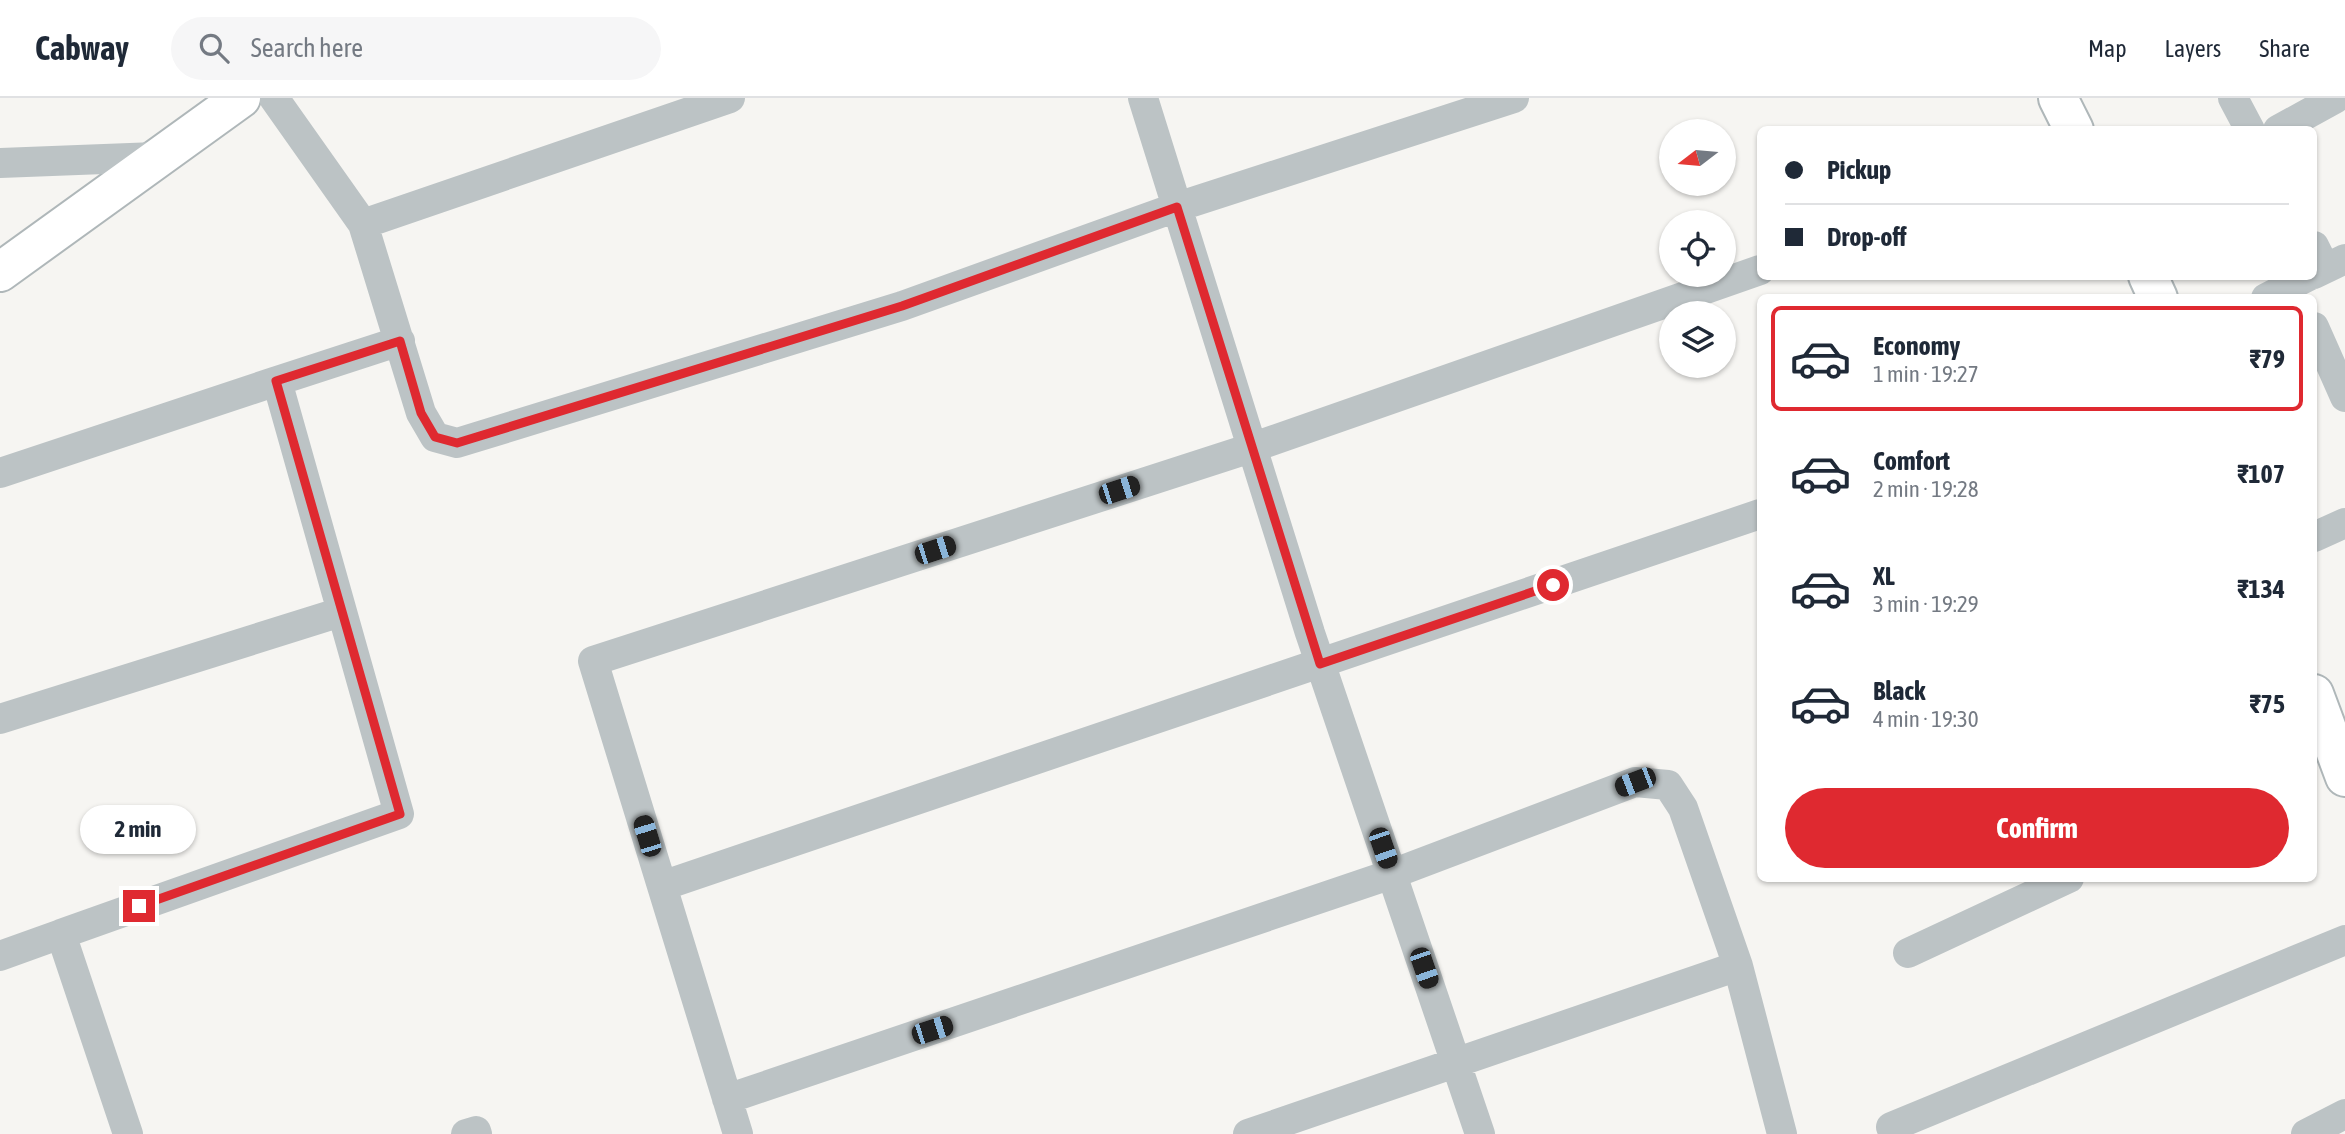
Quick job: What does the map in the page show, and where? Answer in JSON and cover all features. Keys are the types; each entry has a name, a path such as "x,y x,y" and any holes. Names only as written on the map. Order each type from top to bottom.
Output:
{"street":[{"path":"0,272 241,98"},
{"path":"274,98 363,224 421,413 435,437 457,443 902,306 1177,207 1514,98"},
{"path":"363,224 730,98"},
{"path":"1143,98 1320,664 1480,1134"},
{"path":"2058,98 2072,126"},
{"path":"2233,98 2248,126"},
{"path":"2285,126 2336,98"},
{"path":"0,163 156,157"},
{"path":"738,1134 593,661 1251,447 1757,271"},
{"path":"2273,294 2299,280"},
{"path":"2317,334 2345,397"},
{"path":"0,473 400,341"},
{"path":"0,956 400,814 276,381"},
{"path":"662,886 1757,515"},
{"path":"2317,536 2345,523"},
{"path":"0,719 341,612"},
{"path":"2317,703 2334,753"},
{"path":"727,1099 1392,874 1635,782 1668,785 1683,808 1738,966 1782,1134"},
{"path":"1908,953 2060,882"},
{"path":"61,934 128,1134"},
{"path":"1891,1126 2345,940"},
{"path":"1248,1134 1738,966"},
{"path":"2306,1134 2345,1114"},
{"path":"466,1134 476,1131 477,1134"}],"route":[{"path":"139,906 400,814 276,381 400,341 421,413 435,437 457,443 902,306 1177,207 1320,664 1553,585"}]}
